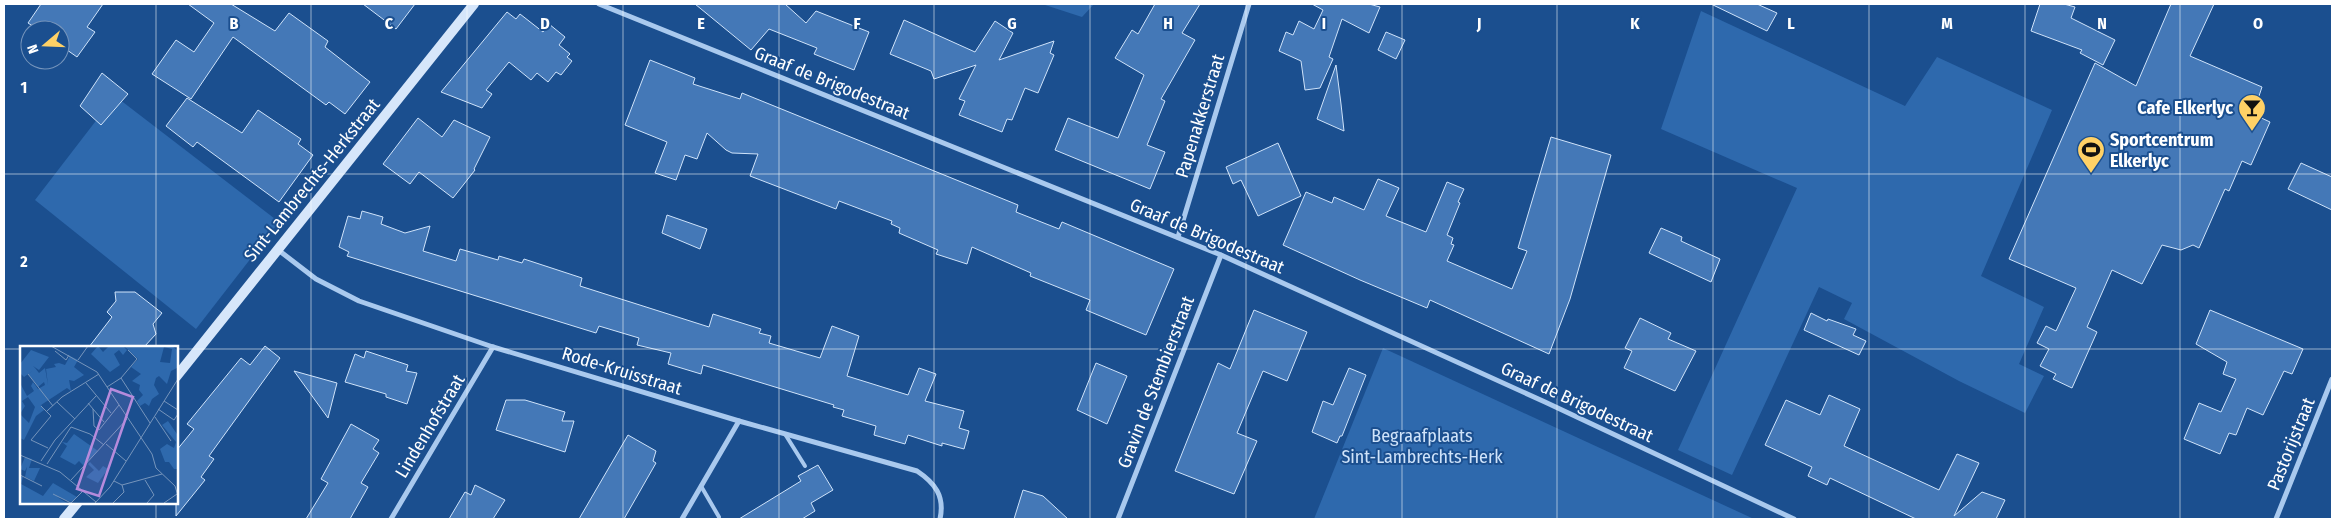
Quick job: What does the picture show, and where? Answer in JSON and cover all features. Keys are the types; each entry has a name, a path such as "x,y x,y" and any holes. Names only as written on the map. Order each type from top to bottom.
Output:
{"street":[{"name":"Sint-Lambrechts-Herkstraat","path":"178,374 474,4"},
{"name":"Graaf de Brigodestraat","path":"599,4 1221,255 1546,402 1794,519"},
{"name":"Papenakkerstraat","path":"1178,237 1250,4"},
{"name":"Rode-Kruisstraat","path":"277,249 316,279 359,301 493,347 917,472 931,480 938,492 940,519"},
{"name":"Gravin de Stembierstraat","path":"1118,519 1221,255"},
{"name":"Lindenhofstraat","path":"391,519 493,347"},
{"name":"Pastorijstraat","path":"2276,519 2332,379"},
{"path":"682,519 739,421"},
{"path":"64,519 77,503"}],"lane":[{"path":"786,434 805,466"},
{"path":"701,486 719,517"}],"green space":[{"path":"1042,4 1094,4 1082,17"},
{"path":"1701,11 1905,106 1937,57 2052,110 1981,276 2044,307 2019,364 2044,376 2025,413 1959,381 1844,319 1852,303 1819,287 1732,475 1678,450 1797,188 1661,129"},
{"path":"115,96 279,222 196,329 35,200"},
{"name":"Begraafplaats Sint-Lambrechts-Herk","path":"1383,348 1754,519 1314,519"}],"building":[{"path":"41,4 103,4 87,27 95,32 77,57 70,52 70,20 30,20"},
{"path":"188,4 231,4 275,31 289,13 328,41 325,47 370,82 345,114 329,102 326,105 233,37 191,99 152,74 176,40 194,52 214,23"},
{"path":"363,4 415,4 396,29"},
{"path":"695,4 785,4 806,23 816,11 869,32 854,70 814,54 817,48 769,29 751,50"},
{"path":"1155,4 1200,4 1182,33 1195,40 1161,99 1165,101 1147,145 1165,152 1150,189 1055,150 1068,118 1118,138 1144,75 1115,58 1132,30 1138,34"},
{"path":"1312,4 1369,4 1380,7 1369,33 1342,19 1329,57 1333,59 1320,88 1305,90 1301,61 1279,51 1286,32 1293,35 1299,21 1314,29 1323,10"},
{"path":"1711,4 1757,4 1777,13 1767,31"},
{"path":"2040,4 2064,4 2075,7 2071,18 2115,40 2103,65 2080,53 2082,50 2031,31"},
{"path":"2171,4 2214,4 2190,56 2262,87 2257,102 2262,104 2257,116 2270,122 2251,165 2242,161 2229,191 2225,189 2199,248 2193,245 2181,250 2162,245 2142,284 2112,270 2087,327 2097,332 2072,388 2053,379 2056,374 2040,366 2049,349 2037,343 2046,326 2056,331 2076,288 2009,259 2095,63 2136,86"},
{"path":"507,12 516,19 520,14 543,32 549,24 565,37 559,45 570,54 567,57 572,61 561,75 556,72 548,82 537,73 531,80 509,62 486,90 492,94 482,108 441,92"},
{"path":"904,20 975,52 995,21 1013,33 999,60 1054,41 1050,53 1054,55 1038,93 1025,88 1012,120 1007,119 1002,132 959,115 965,101 959,99 976,65 934,79 931,71 890,54"},
{"path":"1386,32 1405,40 1396,59 1378,50"},
{"path":"650,60 695,78 693,84 740,99 742,93 1018,205 1016,212 1059,229 1062,222 1174,269 1146,335 1086,310 1090,300 1030,276 1031,273 972,247 967,264 936,254 938,250 899,233 900,228 891,224 892,221 839,201 836,209 750,176 758,154 732,153 707,133 697,159 685,155 676,180 655,173 667,142 625,125"},
{"path":"1336,65 1341,104 1344,131 1317,119"},
{"path":"102,73 128,94 101,125 80,106"},
{"path":"187,98 242,133 258,110 301,139 298,144 313,155 279,202 197,142 193,147 166,126"},
{"path":"418,118 442,137 454,120 490,137 475,170 453,198 419,172 410,184 383,164"},
{"path":"1551,137 1611,155 1570,299 1549,354 1430,300 1427,308 1283,245 1306,192 1332,203 1334,197 1364,210 1378,179 1399,188 1386,216 1426,232 1447,182 1464,189 1447,235 1453,238 1451,244 1454,245 1447,261 1512,289 1527,251 1518,248"},
{"path":"1278,143 1301,196 1258,216 1241,180 1233,184 1226,167"},
{"path":"2301,163 2332,177 2332,210 2288,189"},
{"path":"362,211 383,217 381,224 405,233 430,226 423,251 456,261 460,249 498,260 499,256 522,263 524,259 582,278 580,286 709,327 713,314 761,329 759,333 771,336 769,343 820,358 832,326 859,336 847,376 908,395 919,368 936,374 925,401 964,411 959,428 969,431 964,449 942,443 942,446 908,435 905,444 874,435 876,426 842,416 844,410 833,407 834,405 703,365 701,374 668,364 671,353 637,345 639,338 599,326 596,333 347,256 349,252 339,247 348,216 360,219"},
{"path":"667,215 707,229 700,249 662,233"},
{"path":"1661,228 1682,237 1681,241 1720,259 1711,282 1649,253"},
{"path":"115,292 135,292 162,313 153,324 156,334 145,346 90,346 112,317 107,312 116,301"},
{"path":"1254,310 1307,332 1287,381 1263,371 1237,433 1257,441 1234,494 1175,471 1218,363 1230,369"},
{"path":"2210,310 2303,349 2292,374 2284,371 2263,415 2247,408 2236,435 2229,433 2220,454 2184,439 2199,403 2221,412 2236,379 2223,374 2227,362 2196,344"},
{"path":"1811,313 1827,321 1828,319 1856,329 1853,335 1866,341 1859,355 1804,330"},
{"path":"1640,318 1671,333 1668,339 1696,351 1675,391 1624,368 1632,351 1625,348"},
{"path":"265,346 280,358 209,456 214,459 201,477 205,480 176,516 176,503 178,503 178,449 194,429 187,424 241,358 250,365"},
{"path":"366,351 408,365 406,371 417,373 407,404 386,397 386,394 345,382 355,354 364,358"},
{"path":"1096,363 1127,376 1107,424 1077,410"},
{"path":"1349,368 1366,375 1342,436 1340,436 1337,443 1312,432 1323,401 1333,405"},
{"path":"294,371 337,383 328,418"},
{"path":"1829,395 1860,409 1844,446 1939,490 1957,454 1979,463 1954,516 1982,492 2005,500 1996,519 1916,519 1830,478 1827,485 1808,476 1812,467 1765,445 1786,400 1820,415"},
{"path":"506,400 525,400 565,412 562,421 574,421 565,452 496,430"},
{"path":"351,424 379,440 373,449 379,453 361,483 368,487 350,519 306,519 328,483 321,479"},
{"path":"628,435 656,451 653,461 656,463 624,519 579,519"},
{"path":"818,465 833,490 811,503 815,511 802,519 739,519 801,481 798,476"},
{"path":"475,485 505,500 493,519 449,519 465,492 471,495"},
{"path":"1023,490 1043,496 1068,519 1014,519"}],"place":[{"name":"Cafe Elkerlyc","path":"2252,132"},
{"name":"Sportcentrum Elkerlyc","path":"2091,174"}]}
